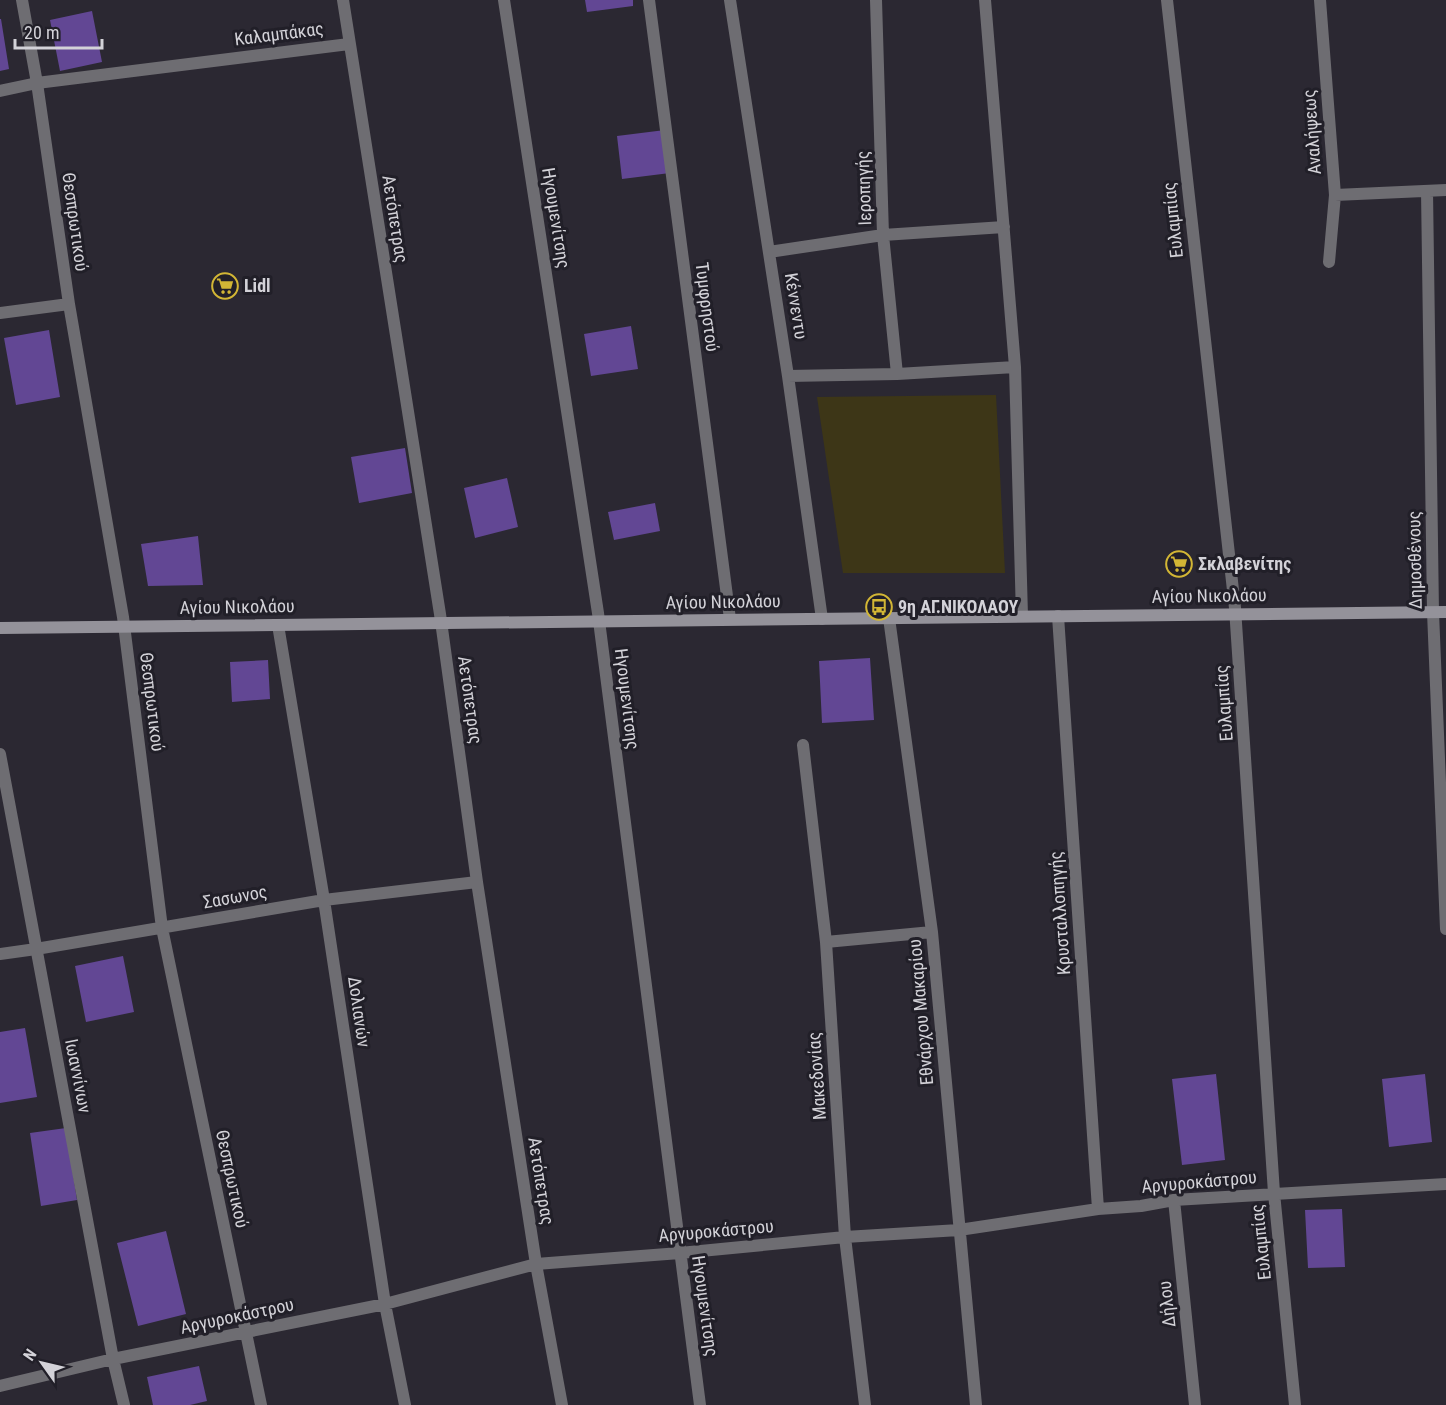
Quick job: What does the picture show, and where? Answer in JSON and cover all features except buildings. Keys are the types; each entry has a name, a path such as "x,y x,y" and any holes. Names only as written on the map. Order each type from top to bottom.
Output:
{"street":[{"name":"Θεσπρωτικού","path":"22,0 37,83 69,304 124,627 162,928 261,1405"},
{"name":"Αετόπετρας","path":"343,0 442,623 477,882 536,1264 562,1405"},
{"name":"Ηγουμενίτσης","path":"504,0 599,621 700,1405"},
{"name":"Τυμφρηστού","path":"649,0 730,619"},
{"name":"Κέννεντυ","path":"730,0 788,376 822,619"},
{"name":"Ιεροπηγής","path":"876,0 883,235 897,374"},
{"path":"985,0 1015,367 1022,616"},
{"name":"Ευλαμπίας","path":"1167,0 1236,614 1274,1193 1295,1405"},
{"name":"Αναλήψεως","path":"1320,0 1335,195 1329,262"},
{"name":"Καλαμπάκας","path":"0,91 37,83 349,44"},
{"path":"1335,195 1446,190"},
{"name":"Δημοσθένους","path":"1427,191 1440,612 1446,928"},
{"path":"769,252 883,235 1004,227"},
{"path":"0,313 69,304"},
{"path":"788,376 897,374 1015,367"},
{"name":"Αγίου Νικολάου","path":"0,628 1440,612"},
{"name":"Κρυσταλλοπηγής","path":"1058,616 1098,1209"},
{"name":"Εθνάρχου Μακαρίου","path":"889,618 932,932 976,1405"},
{"name":"Δολιανών","path":"278,625 324,900 385,1304 405,1405"},
{"name":"Μακεδονίας","path":"803,745 826,942 845,1237 865,1405"},
{"name":"Ιωαννίνων","path":"0,754 113,1359 124,1405"},
{"name":"Σασωνος","path":"0,954 36,950 324,900 477,882"},
{"path":"826,942 932,932"},
{"name":"Αργυροκάστρου","path":"0,1386 113,1359 385,1304 536,1264 845,1237 959,1230 1174,1200 1446,1184"},
{"name":"Δήλου","path":"1174,1200 1195,1405"}],"shaded area":[{"path":"996,395 1005,573 843,573 817,397"}],"place":[{"name":"Lidl","path":"225,286"},
{"name":"Σκλαβενίτης","path":"1179,564"},
{"name":"9η ΑΓ.ΝΙΚΟΛΑΟΥ","path":"879,607"}]}
